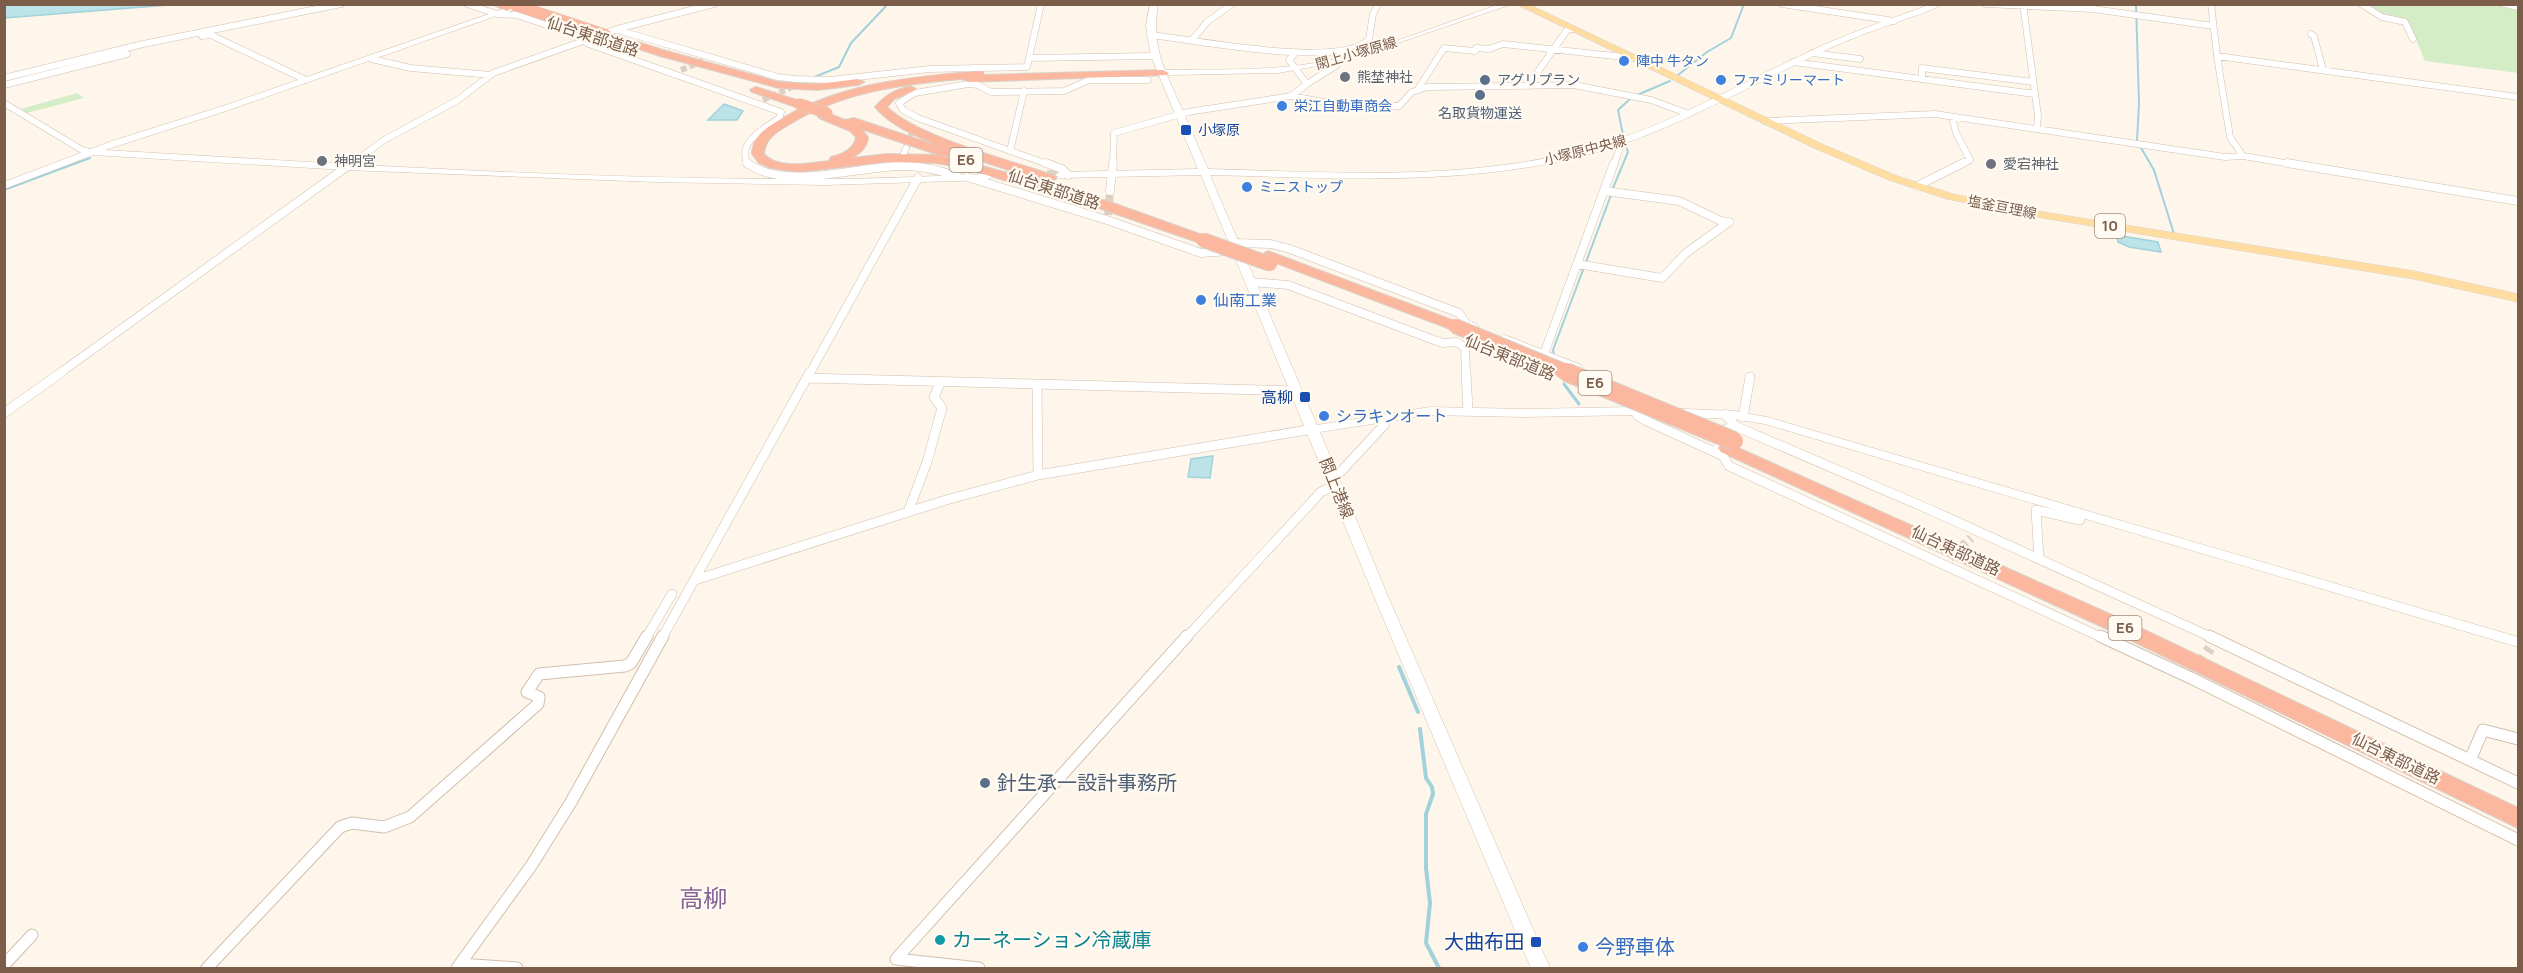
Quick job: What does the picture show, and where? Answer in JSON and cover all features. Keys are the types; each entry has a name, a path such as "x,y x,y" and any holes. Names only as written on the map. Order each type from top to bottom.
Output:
{"highway":[{"name":"仙台東部道路","path":"506,7 801,104"},
{"name":"仙台東部道路","path":"597,37 654,51 801,104"},
{"path":"654,51 767,82 798,87 828,86 911,76 1162,73"},
{"path":"801,104 828,113 858,131 862,137 861,144 847,156 816,164 791,164 767,156 764,148 778,131 807,113 839,100 914,82 978,76"},
{"path":"978,76 902,91 886,100 881,107 882,111 898,122 926,134 1092,194"},
{"path":"978,76 900,82 836,98 803,112 773,129 760,142 758,154 763,160 774,165 799,168 887,158 935,159 961,164 1106,214"},
{"name":"仙台東部道路","path":"828,113 1092,194 1269,259 1732,437 2135,621 2518,805"},
{"name":"仙台東部道路","path":"828,113 1106,214 1203,236"},
{"name":"仙台東部道路","path":"1732,437 2518,819"}],"main road":[{"name":"塩釜亘理線","path":"1520,4 1765,122 1917,186 1961,199 2015,210 2414,275 2518,298"}],"street":[{"path":"4,76 212,29 341,4"},
{"path":"467,4 506,7 526,5 600,28 617,29 708,59 778,77 810,80 916,70 1027,67 1041,4"},
{"path":"4,413 384,140 458,100 491,75 617,29 714,4"},
{"name":"閖上港線","path":"1154,4 1150,35 1155,56 1540,969"},
{"path":"1192,40 1207,22 1232,4"},
{"path":"1150,35 1295,53 1331,54 1360,47 1370,38 1371,13 1378,4"},
{"name":"閖上小塚原線","path":"1162,73 1296,68 1345,59 1509,4"},
{"path":"1782,4 1894,21"},
{"name":"小塚原中央線","path":"1064,175 1205,172 1357,177 1459,172 1528,164 1614,144 1689,114 1812,53 1939,4"},
{"path":"1986,4 2093,9 2213,26"},
{"path":"2211,4 2230,137 2244,156"},
{"path":"2361,4 2382,17 2405,22 2413,39"},
{"path":"2503,4 2518,8"},
{"path":"2023,5 2035,94 2037,129"},
{"path":"4,186 90,152 371,58 506,7"},
{"path":"97,55 95,54 192,29"},
{"path":"1527,86 1567,30 1572,29"},
{"path":"4,76 177,33"},
{"path":"2311,34 2314,36 2324,70"},
{"path":"97,55 212,35 306,80"},
{"path":"597,37 586,43 677,71 781,112 782,114 756,135 744,149 743,153 747,161 757,169 776,174 807,176 900,164 936,169 1106,214 1201,253 1236,246 1271,243 1459,313 1458,332 1465,348 1468,411"},
{"path":"4,85 169,43"},
{"path":"1110,191 1113,174 1114,133 1181,114 1291,96 1340,105 1399,106 1418,89 1444,48 1475,51 1476,48 1489,49 1503,44 1633,58"},
{"path":"1295,53 1289,60 1307,84"},
{"path":"1812,53 1860,59"},
{"path":"1029,58 1155,56"},
{"path":"2217,56 2518,98"},
{"path":"371,58 411,68 491,75"},
{"path":"1793,62 2035,94"},
{"path":"1291,96 1337,65"},
{"path":"1922,79 1922,68 2033,82"},
{"path":"801,84 810,80"},
{"path":"1064,175 1062,170 917,120 903,110 899,103 915,93 930,89 973,84 991,92 1069,90 1089,80 1148,80"},
{"path":"1418,89 1574,85 1651,100 1689,114"},
{"path":"1010,151 1024,91"},
{"path":"6,106 82,150 90,152 346,167 790,182 987,177"},
{"path":"1765,122 1895,114 1952,117 2225,157 2244,156 2518,201"},
{"path":"1917,186 1970,160 1956,133 1952,117"},
{"path":"1544,354 1619,151 1620,147 1614,144"},
{"path":"459,966 531,866 571,802 918,178"},
{"path":"1577,264 1662,278 1686,253 1730,222 1721,221 1679,201 1605,191"},
{"path":"1251,282 1288,285 1443,343 1458,332"},
{"path":"1458,332 1544,354 1688,413"},
{"path":"1750,377 1732,437 1729,466 1948,561 2193,674 2518,840"},
{"path":"807,378 1037,386 1297,391"},
{"path":"908,512 942,408 934,397 940,382"},
{"path":"1037,386 1038,475"},
{"path":"695,580 908,512 1038,475 1424,411 1524,413 1635,411 1725,414 1732,437"},
{"path":"1635,411 1638,416 1649,422 1732,437 1974,535 2038,558 2212,644 2518,783"},
{"path":"893,964 1048,788 1321,492 1335,482 1385,424 1383,419"},
{"path":"1732,437 1798,430 2518,642"},
{"path":"2038,558 2036,510 2080,520 2079,513"},
{"path":"207,969 340,827 352,823 384,827 410,817 538,704 539,697 528,692 539,674 625,666 631,663 672,594"},
{"path":"2470,760 2483,730 2518,739"},
{"path":"4,965 32,935"},
{"path":"893,964 979,969"},
{"path":"459,966 517,969"}],"green space":[{"path":"2492,4 2518,10 2518,73 2425,61 2409,23 2385,17 2364,5"},
{"path":"77,93 84,98 27,113 21,109"}],"water":[{"path":"5,4 168,4 168,5 5,18"},
{"path":"724,104 743,111 737,120 708,120"},
{"path":"2116,235 2158,242 2161,252 2129,247 2118,242"},
{"path":"1213,456 1210,478 1188,477 1191,459"}],"waterway":[{"path":"812,78 839,67 851,43 888,4"},
{"path":"1678,75 1707,52 1731,38 1744,4"},
{"path":"2136,4 2139,103 2137,141 2154,170 2174,234"},
{"path":"1637,95 1670,81"},
{"path":"1623,135 1618,110 1630,99"},
{"path":"1613,188 1628,152 1626,146"},
{"path":"4,190 90,158"},
{"path":"1586,262 1611,195"},
{"path":"1554,356 1553,350 1583,270"},
{"path":"1564,384 1579,404"},
{"path":"1399,667 1418,712"},
{"path":"1420,729 1426,778 1432,787 1433,794 1426,814 1426,868 1430,903 1426,943 1439,968"}],"tunnel":[{"path":"681,70 705,60"},
{"path":"763,100 799,84"},
{"path":"906,148 916,123"},
{"path":"1002,176 1060,175"},
{"path":"1108,215 1110,191"},
{"path":"1950,558 1971,538"},
{"path":"2198,666 2210,648"}],"place":[{"name":"陣中 牛タン","path":"1624,61"},
{"name":"熊埜神社","path":"1345,77"},
{"name":"アグリプラン","path":"1485,80"},
{"name":"ファミリーマート","path":"1721,80"},
{"name":"名取貨物運送","path":"1480,95"},
{"name":"栄江自動車商会","path":"1282,106"},
{"name":"小塚原","path":"1186,130"},
{"name":"神明宮","path":"322,161"},
{"name":"愛宕神社","path":"1991,164"},
{"name":"ミニストップ","path":"1247,187"},
{"name":"仙南工業","path":"1201,300"},
{"name":"高柳","path":"1305,397"},
{"name":"シラキンオート","path":"1324,416"},
{"name":"針生承一設計事務所","path":"985,783"},
{"name":"カーネーション冷蔵庫","path":"940,940"},
{"name":"大曲布田","path":"1536,942"},
{"name":"今野車体","path":"1583,947"}],"district":[{"name":"高柳","path":"703,899"}]}
